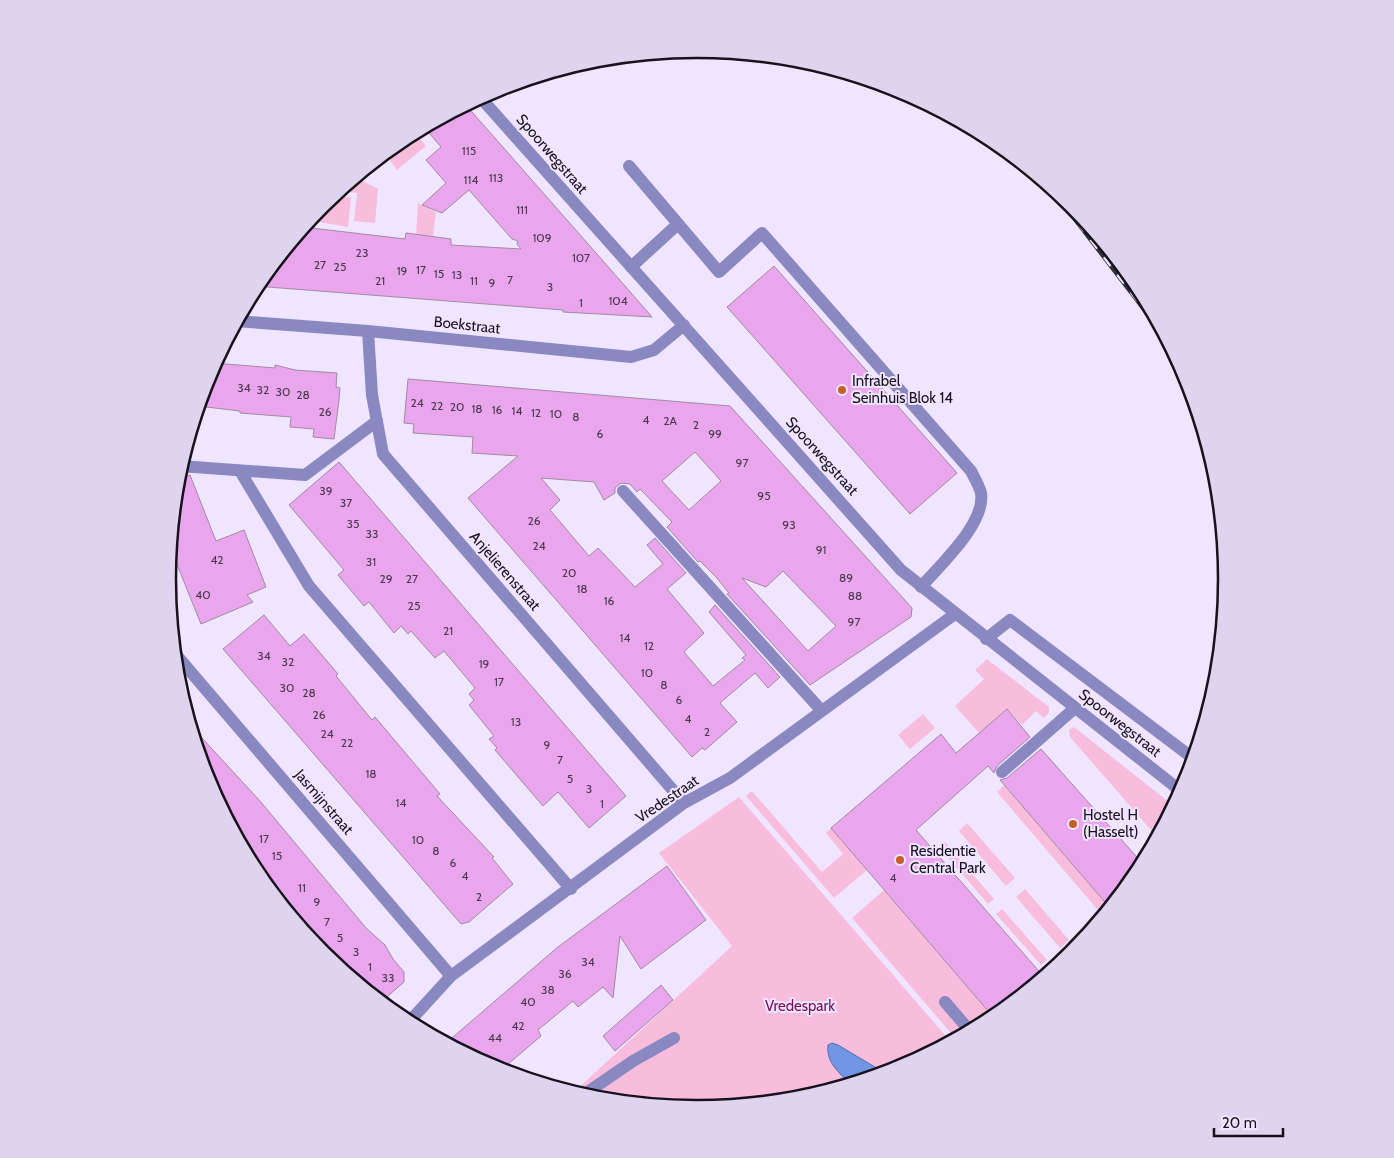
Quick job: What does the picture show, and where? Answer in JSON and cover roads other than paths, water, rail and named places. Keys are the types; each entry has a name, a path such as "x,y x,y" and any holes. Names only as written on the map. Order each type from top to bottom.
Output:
{"street":[{"name":"Spoorwegstraat","path":"485,102 901,570 1175,787"},
{"path":"628,166 719,272 762,233 971,471 981,493 977,516 968,531 922,587"},
{"path":"631,268 678,224"},
{"name":"Boekstraat","path":"243,322 368,331 631,357 654,350 684,325"},
{"name":"Anjelierenstraat","path":"368,331 372,395 383,454 684,803"},
{"path":"188,467 305,476 377,421"},
{"path":"240,471 309,586 571,889"},
{"path":"623,491 822,710"},
{"name":"Vredestraat","path":"413,1017 451,976 571,889 684,803 730,778 955,614"},
{"path":"986,639 1010,620 1188,755"},
{"name":"Jasmijnstraat","path":"183,664 451,976"},
{"path":"1002,772 1075,708"},
{"path":"945,1002 966,1026"},
{"path":"592,1089 674,1038"}],"water":[{"path":"832,1043 838,1045 877,1068 845,1079 831,1062 828,1045"}],"railway":[{"path":"1082,227 1139,301"}],"place":[{"name":"Infrabel Seinhuis Blok 14","path":"842,390"},
{"name":"Hostel H (Hasselt)","path":"1073,824"},
{"name":"Residentie Central Park","path":"900,860"}],"park label":[{"name":"Vredespark","path":"800,1006"}]}
